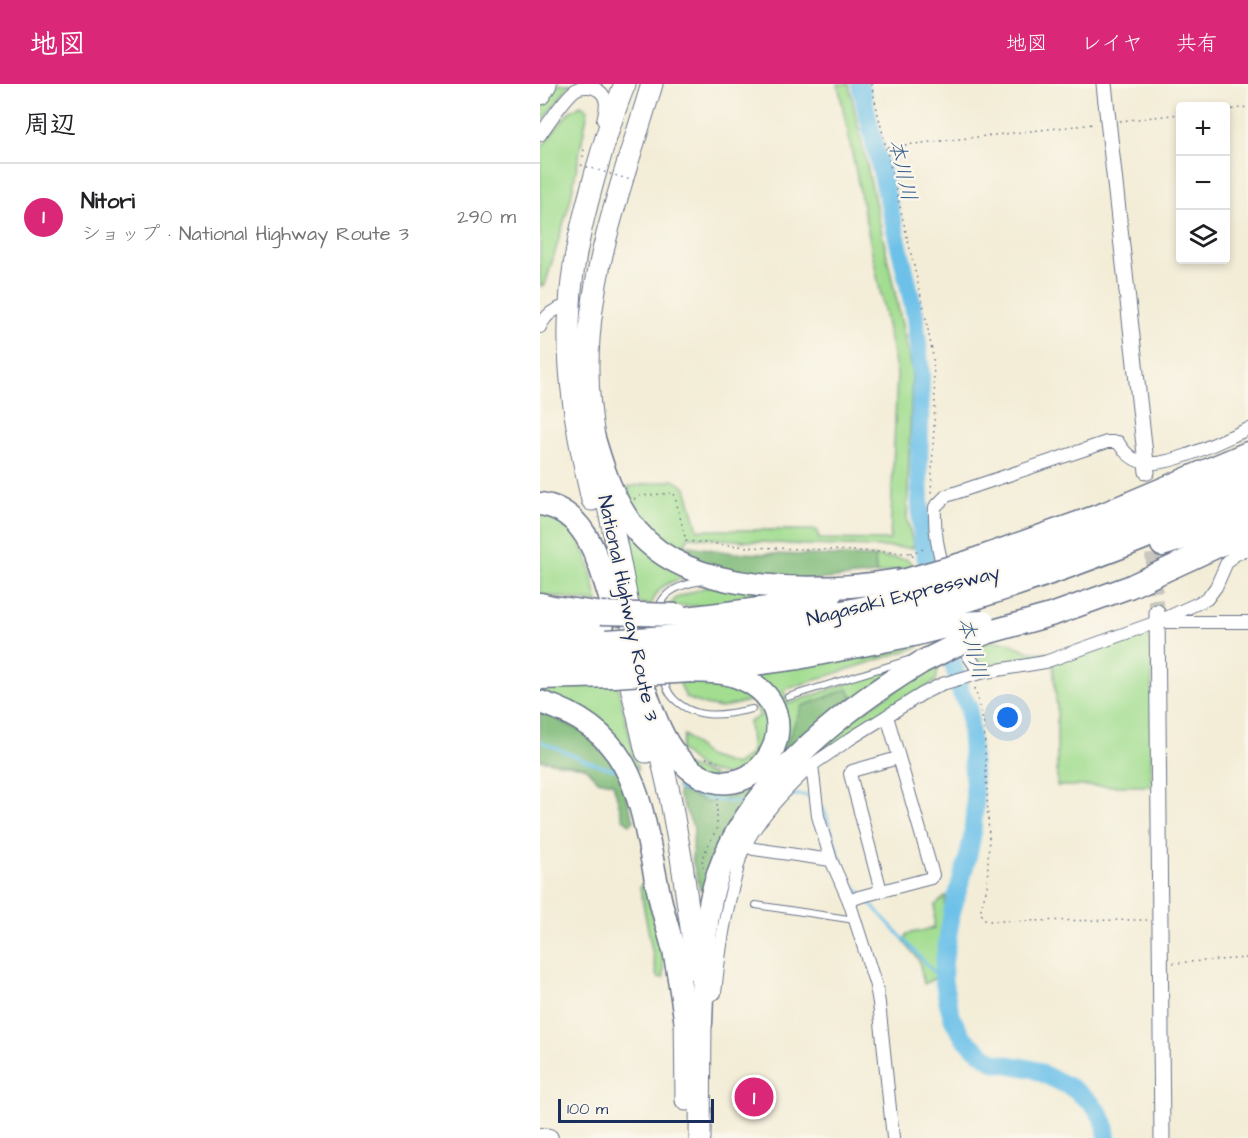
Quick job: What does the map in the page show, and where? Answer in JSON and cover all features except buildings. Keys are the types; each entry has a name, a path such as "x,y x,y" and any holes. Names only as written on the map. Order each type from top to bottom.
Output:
{"highway":[{"path":"540,94 546,84"},
{"name":"National Highway Route 3","path":"625,84 604,143 582,224 569,306 569,362 576,425 608,637 650,769 668,861 682,964 693,1023 700,1138"},
{"path":"604,143 618,109 633,84"},
{"name":"National Highway Route 3","path":"652,84 611,223 596,284 588,363 589,395 593,435 646,693 670,796 696,964 685,1138"},
{"path":"593,435 606,477 620,507 637,532 660,552 690,568 722,579 813,587 858,585 908,619 956,645 976,600 1106,513 1248,453"},
{"path":"1138,522 1248,465"},
{"name":"Nagasaki Expressway","path":"976,600 1083,543 1138,522 1248,474"},
{"path":"540,625 608,637 683,639 739,667 798,658 908,619 976,600 1090,560 1248,494"},
{"path":"540,504 552,506 569,515 583,531 597,558 608,637"},
{"name":"Nagasaki Expressway","path":"976,600 1072,577 1156,547 1248,508"},
{"path":"1156,547 1206,531 1248,513"},
{"path":"693,1023 702,999 706,931 714,885 730,846 760,799 783,771 821,734 862,700 908,619 920,567 976,600 1021,621 1041,618 1129,588 1248,532"},
{"path":"683,639 736,612 807,602 908,619"},
{"path":"540,604 552,607 608,637"},
{"name":"Nagasaki Expressway","path":"683,639 843,613 908,619"},
{"name":"Nagasaki Expressway","path":"540,642 608,637 683,639 806,637 908,619"},
{"path":"540,678 608,637"},
{"name":"Nagasaki Expressway","path":"540,660 608,637"},
{"path":"646,693 660,730 668,744 696,774 719,782 731,781 754,773 770,756 775,745 777,724 770,702 753,684 730,674 717,672 683,639"},
{"path":"540,702 570,713 593,728 613,748 628,772 644,819 659,896 680,983 693,1023"}],"main road":[{"path":"540,1137 549,1138"}],"street":[{"path":"1104,84 1147,468"},
{"path":"540,135 573,91 591,87 603,94 606,99 582,224"},
{"path":"540,327 551,312 569,306"},
{"path":"1147,468 1196,452 1248,429"},
{"path":"976,674 966,652 937,546 934,525 935,507 946,496 1107,442 1118,442 1122,449 1147,468"},
{"path":"702,999 714,993 727,904 742,852 757,825 812,765 922,694 948,682 976,674 1045,662 1207,599 1216,588 1227,562 1236,554 1248,549"},
{"path":"1157,617 1248,622"},
{"path":"1157,617 1162,1138"},
{"path":"865,896 931,878 933,875 887,716"},
{"path":"892,1138 879,1003 876,986 855,920 865,896 850,774 852,771 898,758"},
{"path":"812,765 816,801 831,860 865,896"},
{"path":"745,846 831,860"}],"lane":[{"path":"658,639 656,618 662,599 680,586 722,579"},
{"path":"788,697 908,619"},
{"path":"660,651 665,684 670,695 678,703 688,709 711,715 752,709"},
{"path":"756,905 855,920"}],"path":[{"path":"871,84 933,356 931,493 935,507"},
{"path":"1230,109 1248,107"},
{"path":"886,147 1176,114"},
{"path":"581,165 634,181"},
{"path":"620,507 640,496 674,493 686,541 748,547 910,553 937,546"},
{"path":"910,553 920,567"},
{"path":"976,674 984,725 989,838 987,887 981,908 982,917 988,921 1160,920"},
{"path":"706,758 717,761 721,768"},
{"path":"703,871 702,858 717,828 719,795"},
{"path":"1161,963 1248,958"}],"green space":[{"path":"559,84 570,84 540,125 543,102"},
{"path":"838,84 849,84 912,370 907,519 914,548 806,545 689,537 684,545 673,553 632,515 627,487 674,480 686,488 698,530 817,530 819,539 890,540 897,374"},
{"path":"581,105 588,110 570,202 545,285 540,286 540,149 569,112"},
{"path":"540,513 570,527 587,556 598,603 540,594"},
{"path":"623,521 687,577 664,585 651,605 640,603 633,592"},
{"path":"684,545 733,553 875,557 876,574 814,580 744,574 673,553"},
{"path":"875,557 907,559 915,567 876,574"},
{"path":"709,586 810,594 712,606 669,606 676,598"},
{"path":"1152,628 1151,786 1057,786 1057,709 1053,663"},
{"path":"918,640 918,647 784,690 788,704 901,665 787,759 762,784 785,729 744,672"},
{"path":"988,641 1007,642 1030,652 1051,653 1006,665 981,664 970,647"},
{"path":"939,662 936,681 788,779 853,718"},
{"path":"678,679 717,679 760,698 769,718 769,738 746,768 726,775 702,769 680,750 684,735 707,756 735,765 752,753 749,722 760,716 753,700 721,708 705,705 686,698"},
{"path":"540,684 617,684 638,770 540,696"},
{"path":"848,689 853,699 787,759 783,751 802,706"},
{"path":"540,712 582,731 616,765 634,821 630,824 623,819 613,783 597,780 585,767 540,760"},
{"path":"673,761 739,785 732,797 708,803 679,790"},
{"path":"757,778 762,784 706,891 700,890 692,859 694,828 678,795 679,790 708,803 732,797 739,785"},
{"path":"644,881 663,958 664,978 657,977 640,887"},
{"path":"946,896 937,977 924,984 919,960 904,942 907,934 934,928 935,905"}],"waterway":[{"name":"本川川","path":"860,84 915,316 921,375 919,475 921,529 932,584"},
{"name":"本川川","path":"946,637 961,693 969,708 975,805 972,838 952,912 944,961 943,978 953,1020 963,1037 994,1062 1033,1069 1072,1088 1091,1103 1100,1114 1105,1124 1107,1138"},
{"path":"540,741 586,761 615,770"},
{"path":"677,788 702,797 743,802"},
{"path":"791,795 804,795 813,799"},
{"path":"822,808 847,879 861,893"},
{"path":"865,898 935,973 943,978"}],"tunnel":[{"path":"1151,531 1157,612"}],"place":[{"name":"Nitori","path":"754,1097"}]}
